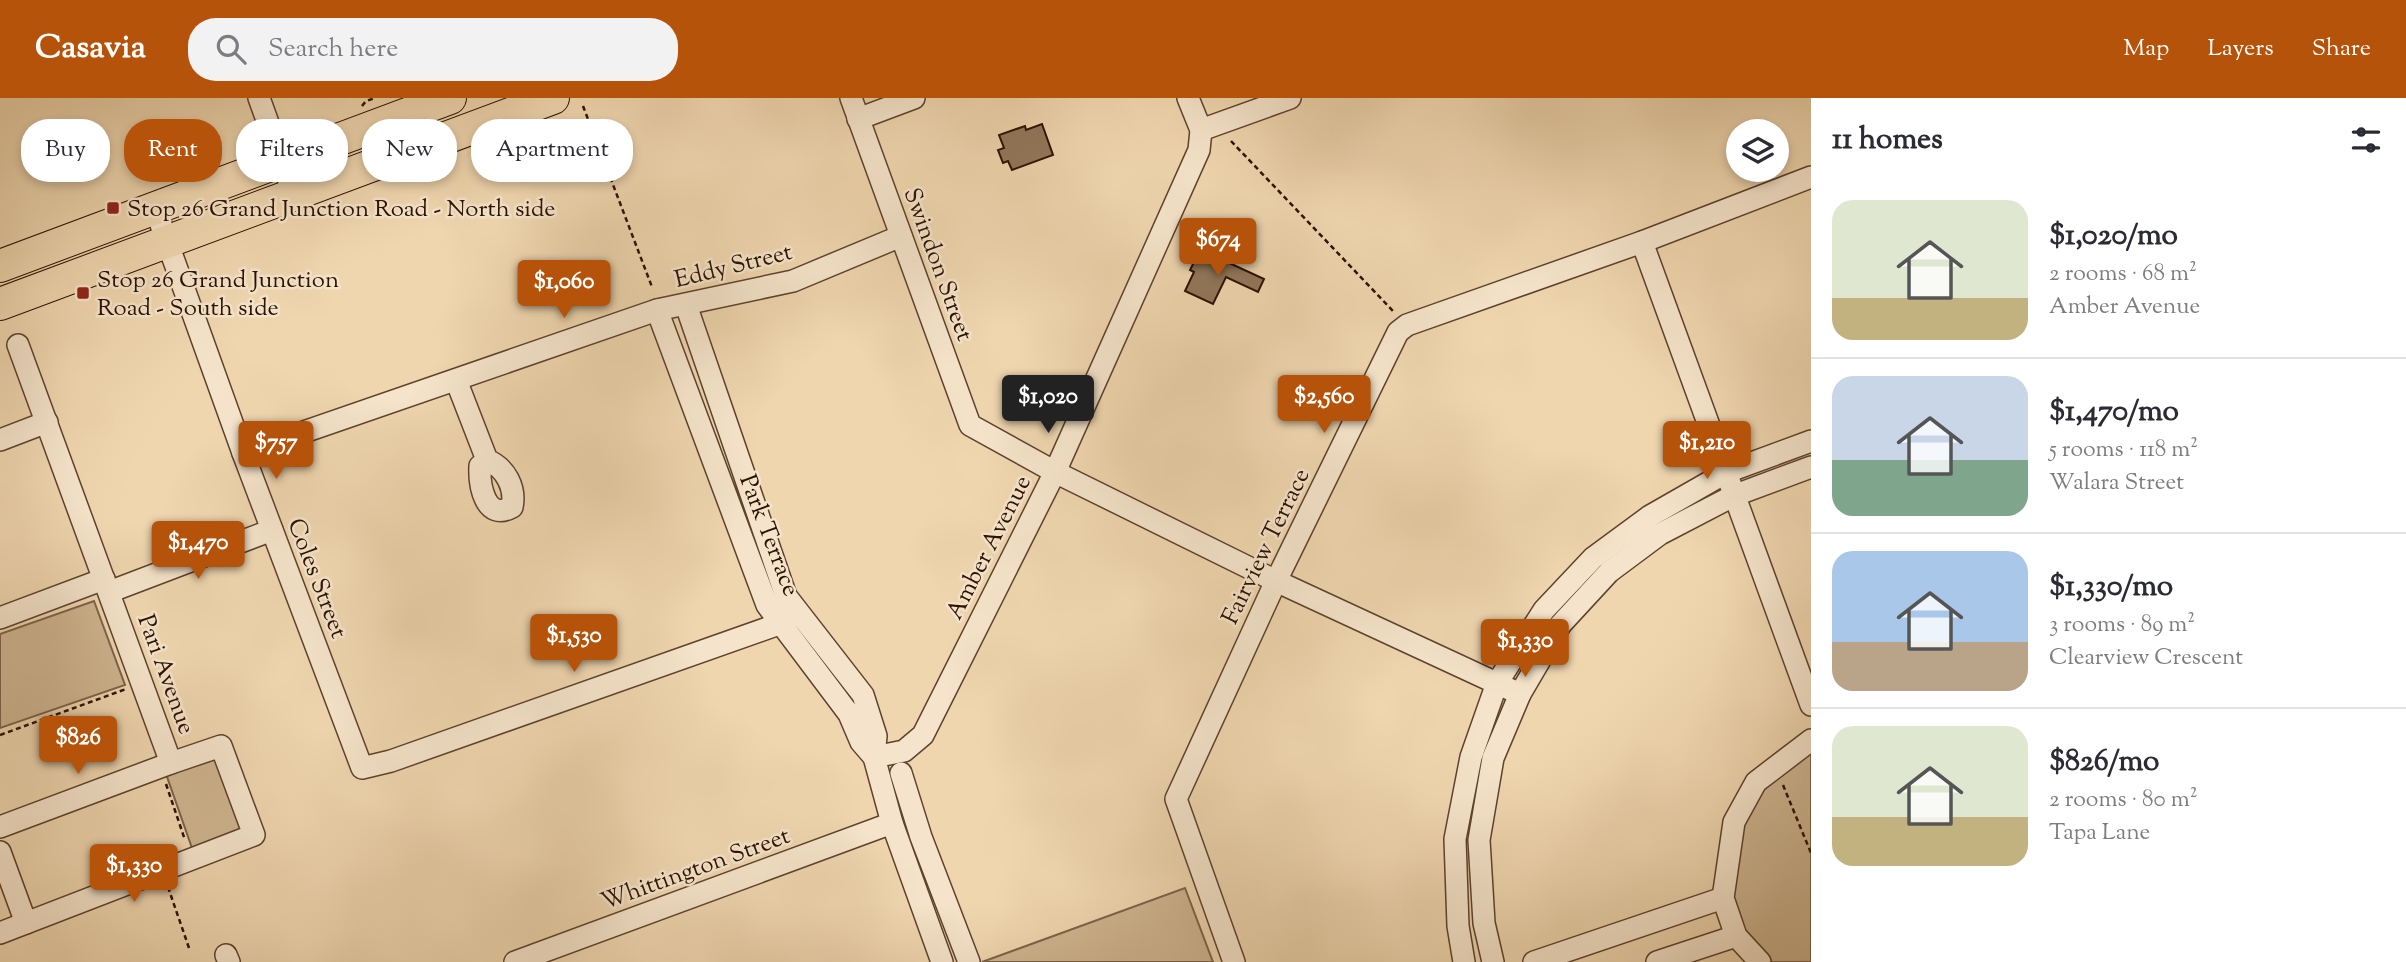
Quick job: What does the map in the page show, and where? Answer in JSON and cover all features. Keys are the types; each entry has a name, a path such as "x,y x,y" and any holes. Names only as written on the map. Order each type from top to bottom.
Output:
{"highway":[{"path":"348,136 450,98"},
{"path":"0,304 294,195 568,102"},
{"path":"0,266 236,178"}],"street":[{"path":"259,98 267,119"},
{"name":"Swindon Street","path":"851,98 970,425 1055,472 1276,581 1520,694"},
{"path":"858,119 914,98"},
{"path":"1188,98 1201,130 1290,98"},
{"name":"Amber Avenue","path":"874,757 904,751 923,735 1055,472 1199,150 1201,130"},
{"path":"1407,325 1642,242 1811,177"},
{"path":"289,182 294,195"},
{"name":"Coles Street","path":"155,208 243,453 362,768 391,761 779,624"},
{"name":"Eddy Street","path":"243,453 657,310 793,281 901,236"},
{"path":"1642,242 1811,705"},
{"name":"Park Terrace","path":"685,305 786,596 863,695 876,736 874,757 892,823 942,962"},
{"name":"Park Terrace","path":"657,310 766,605 849,714 861,743 874,757"},
{"name":"Fairview Terrace","path":"1234,962 1176,799 1276,581 1398,332 1407,325"},
{"name":"Pari Avenue","path":"18,345 142,683 166,765 221,746 254,835 192,859"},
{"path":"456,380 487,460"},
{"path":"0,440 47,422"},
{"path":"1464,962 1458,926 1455,839 1471,757 1497,683 1544,610 1593,558 1650,516 1727,472 1811,441"},
{"path":"1493,962 1484,923 1479,840 1493,758 1520,694 1561,624 1609,572 1660,534 1734,496 1811,467"},
{"path":"0,618 107,586 272,530"},
{"path":"779,624 798,613"},
{"path":"1760,962 1735,936 1723,898 1734,822 1756,782 1811,740"},
{"path":"0,827 166,765"},
{"path":"901,773 920,837 969,962"},
{"name":"Whittington Street","path":"515,962 892,823"},
{"path":"0,852 26,923"},
{"path":"0,933 192,859"},
{"path":"1534,962 1723,898"},
{"path":"924,912 947,904"},
{"path":"1657,962 1735,936"}],"path":[{"path":"568,102 652,287"},
{"path":"1231,141 1407,325"},
{"path":"0,735 142,683"},
{"path":"166,765 192,859"},
{"path":"1776,767 1811,853"},
{"path":"162,871 189,947"}],"shaded area":[{"path":"94,601 125,685 0,728 0,634"},
{"path":"1811,740 1811,962 1760,962 1723,898 1756,782"},
{"path":"218,752 246,829 192,848 165,771"},
{"path":"1185,888 1213,962 982,962"}],"building":[{"path":"1042,124 1053,155 1012,170 1008,161 1003,163 998,150 1004,148 999,135 1025,126 1026,130"},
{"path":"1212,255 1264,279 1258,292 1226,277 1213,304 1185,291 1194,272 1190,270 1196,258 1208,263"}],"place":[{"name":"Stop 26 Grand Junction Road - North side","path":"113,208"},
{"name":"Stop 26 Grand Junction Road - South side","path":"83,293"}]}
